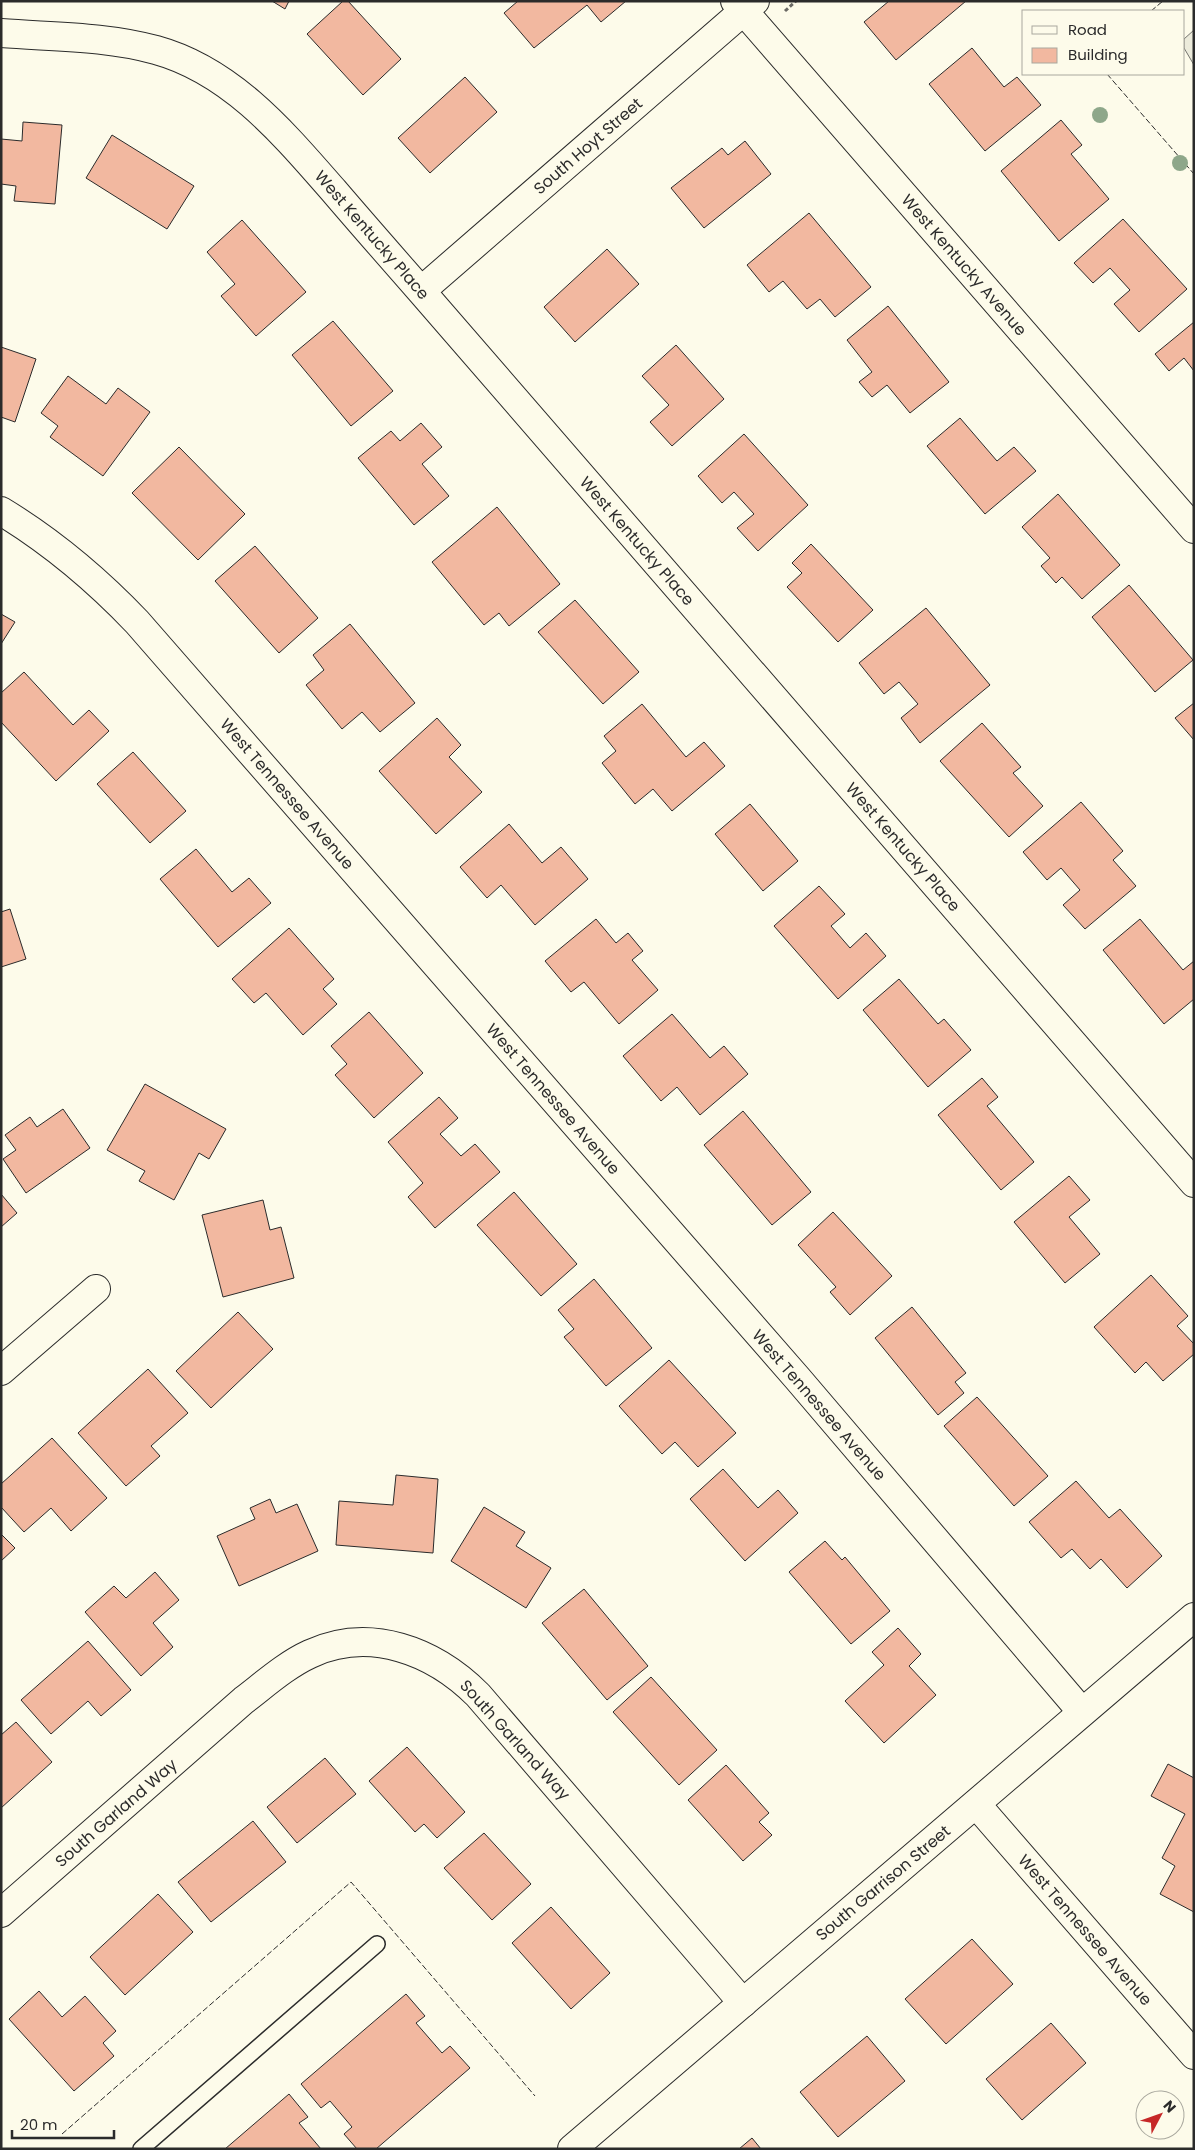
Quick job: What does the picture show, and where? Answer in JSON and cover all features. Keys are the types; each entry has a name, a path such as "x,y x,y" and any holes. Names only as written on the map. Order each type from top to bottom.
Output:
{"street":[{"name":"South Hoyt Street","path":"421,291 744,5"},
{"name":"West Kentucky Avenue","path":"744,5 1194,529"},
{"name":"West Kentucky Place","path":"1,33 131,44 157,50 186,61 222,80 259,110 294,146 421,291 1194,1183"},
{"name":"West Tennessee Avenue","path":"1,511 30,528 77,564 138,622 785,1364 1082,1712"},
{"path":"1,1370 96,1289"},
{"name":"South Garrison Street","path":"572,2149 1194,1617"},
{"name":"South Garland Way","path":"1,1913 244,1700 284,1669 310,1653 326,1648 355,1642 383,1643 405,1648 437,1662 478,1695 743,2003"},
{"name":"West Tennessee Avenue","path":"976,1804 1194,2056"}],"lane":[{"path":"141,2149 377,1944"}],"shaded area":[{"path":"1194,30 1194,65 1185,50 1185,38"}],"building":[{"path":"272,1 289,1 285,9"},
{"path":"343,1 348,1 401,59 363,95 307,34"},
{"path":"518,1 626,1 601,22 587,5 534,48 504,13"},
{"path":"889,1 966,1 896,60 864,22"},
{"path":"972,48 1004,87 1017,77 1041,105 985,151 929,84"},
{"path":"465,77 497,112 430,173 398,138"},
{"path":"1061,120 1082,145 1071,154 1109,199 1059,241 1001,171"},
{"path":"23,122 62,125 55,204 14,201 16,186 1,184 1,139 22,141"},
{"path":"112,135 194,186 167,229 86,178"},
{"path":"745,141 771,174 704,228 671,188 722,148 728,155"},
{"path":"809,213 871,287 835,317 820,299 807,309 783,281 769,292 747,265"},
{"path":"1123,219 1187,289 1139,332 1114,304 1130,290 1110,268 1093,283 1074,263"},
{"path":"242,220 306,292 256,336 221,296 235,284 207,252"},
{"path":"607,249 639,284 575,342 544,307"},
{"path":"888,306 949,382 910,413 887,385 872,397 859,382 872,372 847,340"},
{"path":"333,321 393,391 351,426 292,355"},
{"path":"1194,322 1194,371 1184,358 1169,371 1155,354"},
{"path":"676,345 724,399 672,446 650,422 669,405 642,376"},
{"path":"1,347 36,359 15,422 1,417"},
{"path":"68,376 106,404 118,388 150,412 103,476 50,437 58,426 41,413"},
{"path":"960,418 997,461 1014,447 1036,471 985,514 927,446"},
{"path":"421,423 442,447 422,464 449,496 414,525 358,458 391,431 400,441"},
{"path":"744,434 808,505 758,551 737,528 754,514 734,492 722,503 698,476"},
{"path":"179,447 245,514 198,560 132,493"},
{"path":"1058,494 1120,565 1082,599 1062,577 1056,583 1041,566 1050,558 1022,527"},
{"path":"497,507 560,584 509,626 499,613 484,625 432,562"},
{"path":"811,544 873,610 838,642 787,587 802,573 792,563"},
{"path":"255,546 318,618 279,653 215,581"},
{"path":"1129,585 1193,660 1155,692 1092,617"},
{"path":"575,600 639,672 603,704 538,632"},
{"path":"926,608 990,685 920,743 901,718 918,704 899,682 884,694 859,663"},
{"path":"1,614 15,622 1,644"},
{"path":"350,624 415,703 380,732 362,712 342,729 306,685 324,670 313,655"},
{"path":"24,672 73,725 89,710 109,731 56,781 1,722 1,693"},
{"path":"1194,703 1194,740 1175,718"},
{"path":"642,704 686,757 704,742 725,766 672,811 653,789 635,804 602,763 616,751 604,736"},
{"path":"437,718 461,745 449,757 482,792 436,834 379,771"},
{"path":"982,723 1021,767 1013,773 1043,806 1009,837 940,761"},
{"path":"133,752 186,811 150,843 97,784"},
{"path":"1081,802 1123,851 1113,860 1136,886 1085,929 1063,905 1080,890 1061,868 1047,880 1023,852"},
{"path":"750,804 798,861 763,891 715,834"},
{"path":"509,824 542,863 561,847 588,879 535,925 501,885 487,898 460,867"},
{"path":"196,849 232,892 249,878 271,903 218,947 160,879"},
{"path":"819,886 845,914 831,926 850,948 866,933 886,956 838,999 774,926"},
{"path":"10,909 26,959 1,967 1,912"},
{"path":"596,919 616,943 628,933 643,951 632,960 658,990 619,1024 584,982 571,992 545,961"},
{"path":"1140,919 1183,970 1194,961 1194,999 1164,1024 1103,950"},
{"path":"289,928 334,979 323,989 337,1004 303,1035 266,993 254,1003 232,979"},
{"path":"899,979 938,1024 944,1019 971,1050 928,1087 863,1010"},
{"path":"369,1012 423,1073 374,1118 335,1075 347,1064 331,1046"},
{"path":"672,1014 710,1058 724,1046 748,1074 700,1115 677,1087 661,1101 623,1056"},
{"path":"982,1078 998,1097 987,1106 1034,1162 1001,1190 938,1115"},
{"path":"145,1084 226,1129 209,1159 199,1153 174,1200 139,1181 145,1171 107,1150"},
{"path":"439,1097 458,1118 440,1134 461,1156 475,1144 500,1172 435,1228 408,1197 423,1183 388,1142"},
{"path":"63,1109 90,1148 26,1193 3,1159 16,1150 5,1135 30,1117 37,1127"},
{"path":"743,1111 811,1192 772,1225 704,1145"},
{"path":"1069,1176 1090,1200 1069,1217 1100,1254 1065,1283 1014,1222"},
{"path":"514,1192 577,1264 541,1296 477,1225"},
{"path":"1,1194 17,1213 1,1227"},
{"path":"263,1200 270,1230 281,1227 294,1278 223,1297 202,1215"},
{"path":"833,1212 892,1276 850,1315 830,1292 836,1287 798,1245"},
{"path":"1151,1275 1188,1316 1177,1326 1194,1344 1194,1354 1163,1381 1146,1362 1135,1373 1094,1327"},
{"path":"594,1279 652,1348 606,1386 564,1337 574,1329 558,1310"},
{"path":"912,1307 966,1373 955,1382 964,1393 938,1415 875,1338"},
{"path":"238,1312 273,1349 211,1408 176,1371"},
{"path":"669,1360 736,1433 698,1467 675,1442 662,1454 619,1406"},
{"path":"148,1369 188,1413 151,1446 160,1456 126,1486 78,1433"},
{"path":"977,1397 1048,1476 1014,1506 944,1426"},
{"path":"52,1438 107,1498 71,1531 51,1508 24,1532 1,1507 1,1484"},
{"path":"723,1469 758,1508 778,1490 798,1513 745,1561 690,1499"},
{"path":"396,1475 438,1479 433,1553 336,1545 339,1501 393,1505"},
{"path":"1076,1481 1109,1518 1120,1509 1162,1556 1127,1588 1101,1559 1090,1569 1072,1549 1061,1558 1029,1522"},
{"path":"270,1499 276,1513 297,1504 318,1551 239,1586 217,1536 255,1519 250,1508"},
{"path":"484,1507 525,1532 516,1546 551,1568 526,1608 451,1561"},
{"path":"1,1534 15,1548 1,1561"},
{"path":"825,1541 842,1560 845,1557 890,1611 851,1644 789,1572"},
{"path":"155,1572 179,1600 153,1623 173,1647 141,1676 85,1612 114,1586 126,1598"},
{"path":"584,1589 648,1666 607,1700 542,1623"},
{"path":"898,1628 921,1654 909,1666 936,1695 884,1743 845,1701 884,1665 872,1652"},
{"path":"88,1641 131,1690 101,1716 88,1701 51,1734 21,1700"},
{"path":"651,1677 717,1750 679,1785 613,1712"},
{"path":"16,1722 52,1762 1,1808 1,1735"},
{"path":"407,1747 465,1812 437,1838 424,1824 415,1832 369,1781"},
{"path":"325,1758 356,1794 297,1843 267,1807"},
{"path":"1168,1764 1194,1778 1194,1912 1160,1894 1175,1866 1162,1858 1185,1814 1151,1796"},
{"path":"726,1765 769,1813 759,1822 772,1835 743,1861 688,1800"},
{"path":"253,1821 286,1862 211,1922 178,1882"},
{"path":"484,1833 531,1884 492,1920 444,1868"},
{"path":"158,1894 193,1932 125,1995 90,1957"},
{"path":"551,1907 610,1973 571,2009 512,1943"},
{"path":"972,1939 1013,1984 946,2044 905,1999"},
{"path":"39,1991 62,2017 85,1996 116,2031 103,2043 114,2056 74,2091 9,2019"},
{"path":"406,1994 425,2016 416,2023 442,2053 450,2046 470,2068 376,2149 357,2149 344,2134 352,2127 330,2101 321,2108 301,2084"},
{"path":"1051,2023 1086,2063 1022,2120 986,2079"},
{"path":"867,2036 905,2081 838,2137 800,2092"},
{"path":"289,2094 308,2117 299,2123 321,2149 225,2149"},
{"path":"752,2138 761,2149 739,2149"}],"fence":[{"path":"1152,10 1163,1"},
{"path":"1108,75 1194,174"},
{"path":"62,2134 351,1882 535,2096"}]}
